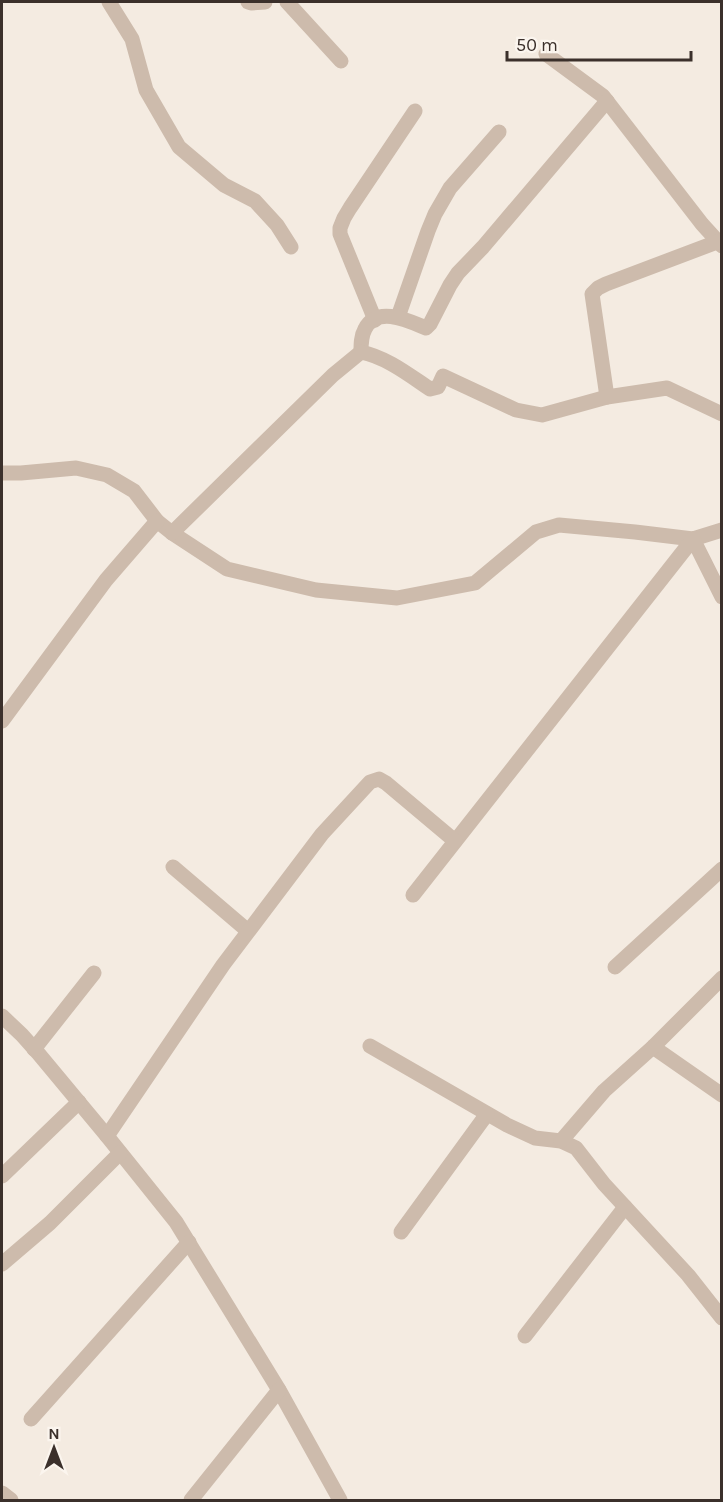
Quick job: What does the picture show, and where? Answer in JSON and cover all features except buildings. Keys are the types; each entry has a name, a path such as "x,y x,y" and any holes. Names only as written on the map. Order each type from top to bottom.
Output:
{"street":[{"path":"109,2 132,39 146,90 179,147 224,185 255,201 277,225 291,246"},
{"path":"248,2 265,2"},
{"path":"286,2 341,61"},
{"path":"546,54 603,96 719,244 606,284 592,294 606,398"},
{"path":"172,533 333,375 361,352 363,330 367,324 378,318 394,316 426,328 450,285 466,263 607,101"},
{"path":"375,320 340,234 340,228 350,208 415,111"},
{"path":"398,318 435,214 450,188 499,132"},
{"path":"361,352 396,367 430,389 438,387 443,376 516,410 542,415 606,398 667,388 722,414"},
{"path":"2,473 76,468 107,475 134,491 157,521 172,533 227,569 316,590 397,598 475,583 536,532 560,525 693,539 722,530"},
{"path":"2,721 106,580 157,521"},
{"path":"693,539 722,597"},
{"path":"413,895 693,539"},
{"path":"107,1136 248,931 322,834 370,782 379,779 386,783 455,841"},
{"path":"173,867 248,931"},
{"path":"615,968 722,869"},
{"path":"34,1049 94,973"},
{"path":"561,1141 604,1091 653,1047 722,978"},
{"path":"2,1016 22,1035 79,1102 176,1222 279,1390 340,1500"},
{"path":"370,1046 507,1125 535,1138 561,1141 576,1148 604,1184 688,1275 722,1318"},
{"path":"653,1047 722,1095"},
{"path":"2,1176 79,1102"},
{"path":"401,1232 488,1114"},
{"path":"2,1264 50,1223 120,1153"},
{"path":"525,1336 625,1207"},
{"path":"31,1419 189,1242"},
{"path":"191,1500 279,1390"},
{"path":"2,1493 10,1500"}]}
